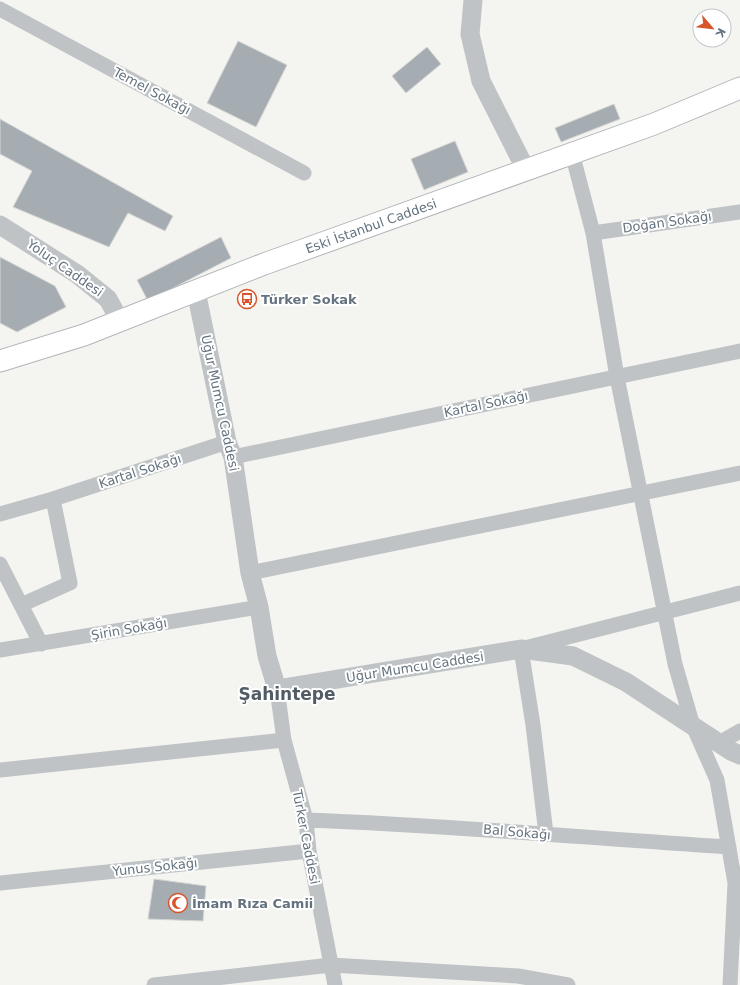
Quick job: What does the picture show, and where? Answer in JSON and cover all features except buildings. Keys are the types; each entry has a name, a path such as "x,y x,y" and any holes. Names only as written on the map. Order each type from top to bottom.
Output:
{"main road":[{"name":"Eski İstanbul Caddesi","path":"0,361 84,335 264,264 572,152 654,124 740,88"}],"street":[{"path":"473,0 470,34 481,81 526,170"},
{"name":"Temel Sokağı","path":"0,9 304,173"},
{"path":"572,152 593,233 617,377 675,664 693,726 717,780 735,883 730,985"},
{"name":"Doğan Sokağı","path":"593,233 740,212"},
{"name":"Yoluç Caddesi","path":"0,225 77,274 108,299 120,321"},
{"name":"Uğur Mumcu Caddesi","path":"196,291 230,449 250,573 259,606 267,656 277,689 521,649 573,656 626,682 719,743 740,755"},
{"name":"Kartal Sokağı","path":"0,514 230,449 617,377 740,351"},
{"path":"250,573 740,473"},
{"path":"21,605 70,583 53,499"},
{"path":"0,564 41,644"},
{"path":"546,834 533,725 521,649 664,611 740,593"},
{"name":"Şirin Sokağı","path":"0,650 259,606"},
{"name":"Türker Caddesi","path":"277,689 284,740 306,820 309,851 335,985"},
{"path":"719,743 740,731"},
{"path":"0,770 284,740"},
{"name":"Bal Sokağı","path":"306,820 400,824 729,846"},
{"name":"Yunus Sokağı","path":"0,883 309,851"},
{"path":"154,985 332,965 518,976 568,985"}],"place":[{"name":"Türker Sokak","path":"247,299"},
{"name":"İmam Rıza Camii","path":"178,903"}],"district":[{"name":"Şahintepe","path":"287,694"}]}
